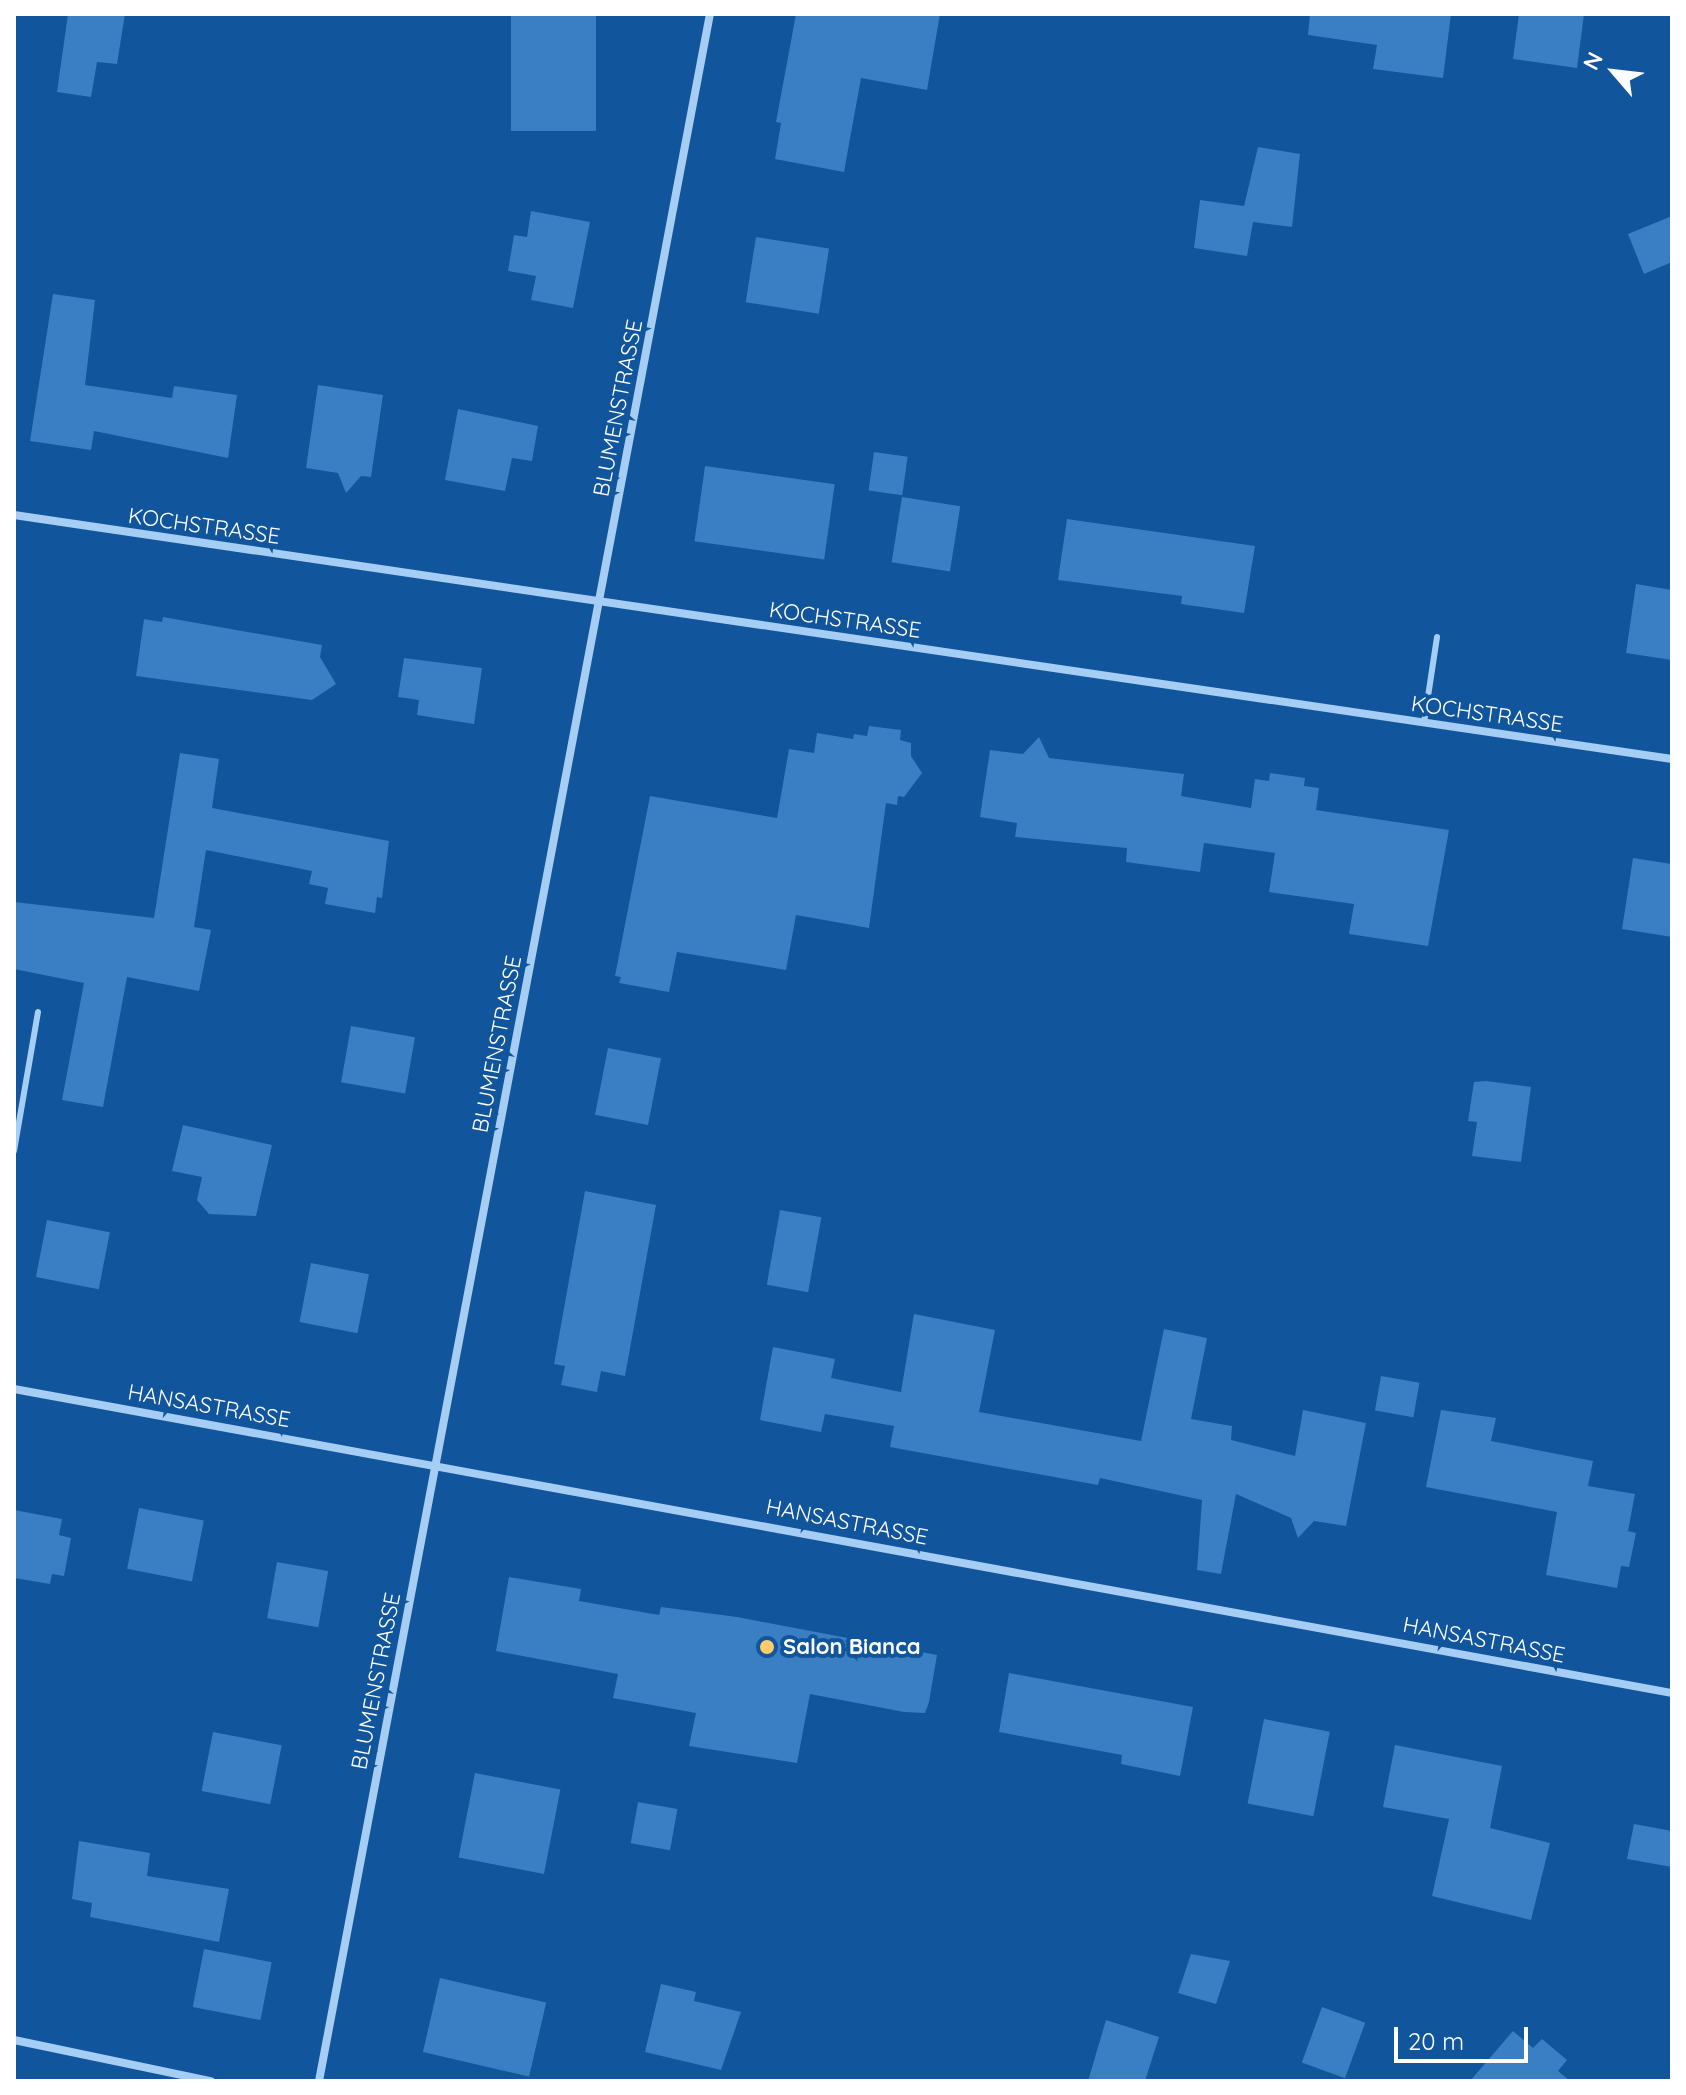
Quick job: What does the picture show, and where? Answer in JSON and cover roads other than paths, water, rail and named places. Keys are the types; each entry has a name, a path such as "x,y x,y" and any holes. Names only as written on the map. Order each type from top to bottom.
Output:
{"street":[{"name":"BLUMENSTRASSE","path":"319,2081 710,14"},
{"name":"KOCHSTRASSE","path":"14,515 1672,759"},
{"name":"HANSASTRASSE","path":"14,1389 1672,1693"},
{"path":"14,2040 211,2081"}],"lane":[{"path":"1424,723 1437,637"},
{"path":"14,1151 38,1012"}],"place":[{"name":"Salon Bianca","path":"767,1647"}]}
